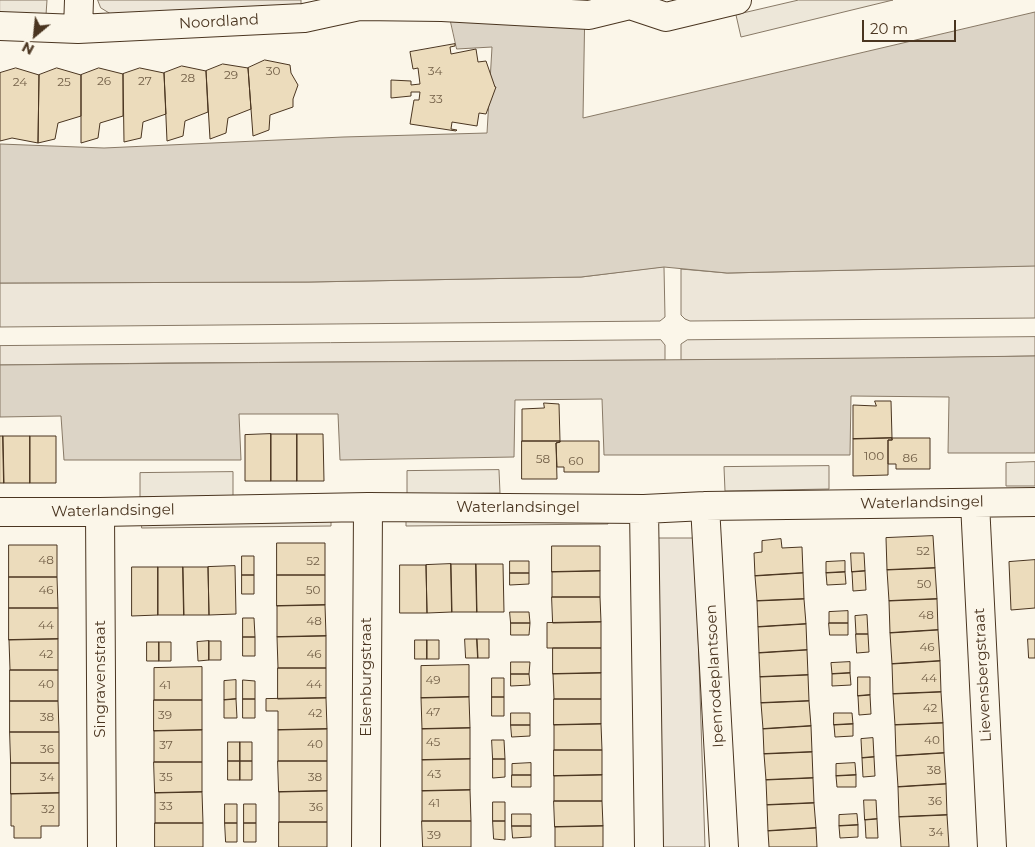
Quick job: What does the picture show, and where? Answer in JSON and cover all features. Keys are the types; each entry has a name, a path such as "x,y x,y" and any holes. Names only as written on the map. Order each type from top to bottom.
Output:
{"street":[{"path":"78,29 79,0"},
{"path":"630,2 666,17 736,0"},
{"name":"Noordland","path":"0,26 78,29 304,18 348,3 588,15 630,2"},
{"name":"Waterlandsingel","path":"0,512 368,507 644,509 706,506 1035,502"},
{"name":"Lievensbergstraat","path":"975,503 992,847"},
{"name":"Ipenrodeplantsoen","path":"706,506 724,847"},
{"name":"Elsenburgstraat","path":"366,847 368,507"},
{"path":"644,509 649,847"},
{"name":"Singravenstraat","path":"100,512 102,847"}],"shaded area":[{"path":"0,0 47,0 46,15 0,13"},
{"path":"98,0 301,0 301,6 114,16 101,8"},
{"path":"446,0 585,0 583,118 1035,12 1035,266 727,273 664,267 581,277 309,282 0,283 0,144 104,148 343,137 487,133 492,47 457,49"},
{"path":"799,0 893,0 741,37 736,15"},
{"path":"1035,266 1035,318 690,321 681,315 681,269 727,273"},
{"path":"664,267 665,317 660,321 0,327 0,283 309,282 581,277"},
{"path":"1035,337 1035,356 681,360 681,344 687,340"},
{"path":"661,340 665,345 665,360 0,365 0,346"},
{"path":"1035,356 1035,453 948,453 949,397 851,396 850,455 604,455 602,399 515,400 514,457 340,460 338,414 239,414 241,460 64,460 61,416 0,417 0,365"},
{"path":"1035,462 1035,486 1006,486 1006,463"},
{"path":"829,466 829,489 725,491 724,467"},
{"path":"499,470 500,493 407,494 407,471"},
{"path":"233,472 233,496 140,497 140,473"},
{"path":"608,516 608,524 406,526 406,518"},
{"path":"142,519 331,519 331,526 142,528"},
{"path":"656,538 695,538 705,847 659,847"}],"building":[{"path":"455,44 455,46 450,47 451,54 476,49 478,62 486,61 496,87 486,114 479,113 477,126 452,122 451,129 456,131 410,124 414,100 419,100 420,92 411,92 411,96 391,98 391,80 411,81 411,85 420,84 418,68 413,69 410,52"},
{"path":"265,60 290,65 291,73 298,85 293,99 293,107 270,115 269,130 253,136 248,68"},
{"path":"223,64 248,68 251,109 228,118 226,133 210,139 206,71"},
{"path":"182,66 206,71 208,112 185,121 183,136 167,141 164,73"},
{"path":"16,68 39,75 38,143 12,138 0,141 0,73"},
{"path":"57,68 81,75 81,116 58,123 55,139 38,143 39,75"},
{"path":"99,68 123,74 123,116 100,123 98,138 81,143 81,75"},
{"path":"140,68 164,73 166,114 143,122 141,138 124,142 123,74"},
{"path":"875,401 891,401 892,438 853,439 853,405 876,406"},
{"path":"544,403 559,404 560,441 522,441 522,409 544,408"},
{"path":"271,434 297,434 297,481 271,481"},
{"path":"271,434 271,481 245,481 245,435"},
{"path":"297,434 323,434 324,481 297,481"},
{"path":"0,436 3,436 4,483 0,483"},
{"path":"3,436 30,436 30,483 4,483"},
{"path":"30,436 56,436 56,483 30,483"},
{"path":"892,438 892,440 888,440 888,475 853,476 853,439"},
{"path":"892,438 930,438 930,469 896,469 896,464 888,464 888,440 892,440"},
{"path":"522,441 560,441 556,443 557,479 522,479"},
{"path":"560,441 599,441 599,472 564,472 564,467 557,467 556,443"},
{"path":"933,536 935,568 887,570 886,538"},
{"path":"781,539 782,548 802,547 803,573 755,576 754,553 762,552 762,541"},
{"path":"277,543 325,543 325,575 277,575"},
{"path":"9,545 57,545 57,577 9,577"},
{"path":"552,546 600,546 600,571 552,572"},
{"path":"851,553 864,553 865,571 852,572"},
{"path":"242,556 254,556 254,575 242,575"},
{"path":"1035,560 1035,608 1011,610 1009,562"},
{"path":"510,561 529,561 529,573 510,573"},
{"path":"845,561 845,572 826,573 826,562"},
{"path":"451,564 452,612 427,613 426,565"},
{"path":"451,564 476,564 477,612 452,612"},
{"path":"476,564 503,564 504,612 477,612"},
{"path":"400,565 426,565 427,613 400,613"},
{"path":"235,566 236,614 209,615 208,567"},
{"path":"132,567 158,567 158,615 132,616"},
{"path":"158,567 183,567 184,615 158,615"},
{"path":"183,567 208,567 209,615 184,615"},
{"path":"935,568 937,599 889,601 887,570"},
{"path":"600,571 600,597 552,597 552,572"},
{"path":"865,571 866,590 853,591 852,572"},
{"path":"845,572 846,584 827,585 826,573"},
{"path":"510,573 529,573 529,584 510,585"},
{"path":"803,573 804,599 757,601 755,576"},
{"path":"242,575 254,575 254,594 242,594"},
{"path":"277,575 325,575 325,605 277,606"},
{"path":"9,577 57,577 58,608 9,608"},
{"path":"552,597 600,597 601,622 553,623"},
{"path":"804,599 806,624 758,627 757,601"},
{"path":"937,599 938,630 890,633 889,601"},
{"path":"325,605 326,636 277,637 277,606"},
{"path":"9,608 58,608 58,639 9,640"},
{"path":"848,611 848,623 829,623 829,612"},
{"path":"510,612 529,612 530,623 511,623"},
{"path":"867,615 868,634 856,634 855,616"},
{"path":"243,618 254,618 255,637 243,637"},
{"path":"601,622 601,648 547,648 547,623"},
{"path":"511,623 530,623 529,635 511,635"},
{"path":"829,623 848,623 848,635 830,635"},
{"path":"806,624 807,650 759,653 758,627"},
{"path":"938,630 940,661 892,664 890,633"},
{"path":"856,634 868,634 869,652 857,653"},
{"path":"326,636 326,668 278,668 277,637"},
{"path":"243,637 255,637 255,656 243,656"},
{"path":"58,639 58,670 10,670 9,640"},
{"path":"465,639 477,639 478,658 466,658"},
{"path":"477,639 489,639 489,658 478,658"},
{"path":"1028,639 1035,639 1035,658 1029,658"},
{"path":"415,640 427,640 427,659 415,659"},
{"path":"427,640 439,640 439,659 427,659"},
{"path":"209,641 221,641 221,660 209,660"},
{"path":"209,641 209,660 198,661 197,642"},
{"path":"147,642 159,642 159,661 147,661"},
{"path":"159,642 171,642 171,661 159,661"},
{"path":"553,648 601,648 601,673 553,674"},
{"path":"807,650 808,675 760,677 759,653"},
{"path":"940,661 941,692 893,694 892,664"},
{"path":"511,662 530,662 529,674 511,674"},
{"path":"850,662 850,673 832,674 831,663"},
{"path":"469,665 469,697 421,698 421,666"},
{"path":"202,667 202,700 154,700 154,668"},
{"path":"278,668 326,668 326,698 278,699"},
{"path":"10,670 58,670 58,701 10,701"},
{"path":"601,673 601,699 554,699 553,674"},
{"path":"850,673 851,685 832,686 832,674"},
{"path":"511,674 529,674 530,685 511,686"},
{"path":"808,675 809,701 761,703 760,677"},
{"path":"858,677 870,677 870,695 858,696"},
{"path":"492,678 504,678 504,697 492,697"},
{"path":"236,680 236,699 224,700 224,681"},
{"path":"243,680 255,681 255,699 243,699"},
{"path":"941,692 943,723 895,725 893,694"},
{"path":"870,695 871,714 859,715 858,696"},
{"path":"469,697 470,728 422,729 421,698"},
{"path":"492,697 504,697 504,716 492,716"},
{"path":"326,698 327,729 278,730 278,711 266,711 266,699"},
{"path":"236,699 237,718 224,718 224,700"},
{"path":"243,699 255,699 255,718 243,718"},
{"path":"554,699 601,699 601,724 554,725"},
{"path":"154,700 202,700 202,730 154,731"},
{"path":"10,701 58,701 59,732 10,732"},
{"path":"809,701 811,726 763,729 761,703"},
{"path":"511,713 530,713 530,725 511,725"},
{"path":"834,713 852,713 853,724 834,725"},
{"path":"943,723 944,753 896,756 895,725"},
{"path":"601,724 602,750 554,750 554,725"},
{"path":"853,724 853,736 835,737 834,725"},
{"path":"511,725 530,725 530,736 512,737"},
{"path":"811,726 812,752 764,754 763,729"},
{"path":"470,728 470,759 422,760 422,729"},
{"path":"327,729 327,761 278,761 278,730"},
{"path":"202,730 202,762 154,762 154,731"},
{"path":"10,732 59,732 59,763 11,763"},
{"path":"873,738 874,757 862,758 861,739"},
{"path":"492,740 504,740 505,759 493,759"},
{"path":"228,742 240,742 240,761 228,761"},
{"path":"240,742 252,742 252,761 240,761"},
{"path":"554,750 602,750 602,775 554,776"},
{"path":"812,752 813,778 766,780 764,754"},
{"path":"944,753 946,784 898,787 896,756"},
{"path":"874,757 875,776 863,777 862,758"},
{"path":"470,759 470,790 422,791 422,760"},
{"path":"493,759 505,759 505,777 493,778"},
{"path":"228,761 240,761 240,780 228,780"},
{"path":"240,761 252,761 252,780 240,780"},
{"path":"278,761 327,761 327,791 279,792"},
{"path":"154,762 202,762 202,792 155,793"},
{"path":"11,763 59,763 59,793 11,794"},
{"path":"531,763 531,775 512,775 512,764"},
{"path":"855,763 856,775 836,776 836,764"},
{"path":"512,775 531,775 531,787 512,787"},
{"path":"602,775 602,801 554,801 554,776"},
{"path":"856,775 856,787 837,787 836,776"},
{"path":"813,778 814,803 767,805 766,780"},
{"path":"946,784 947,815 899,817 898,787"},
{"path":"470,790 471,821 422,821 422,791"},
{"path":"327,791 327,822 279,822 279,792"},
{"path":"202,792 203,823 155,823 155,793"},
{"path":"59,793 59,826 41,826 41,838 14,838 14,826 11,826 11,794"},
{"path":"864,800 876,800 877,819 865,820"},
{"path":"554,801 602,801 603,826 555,827"},
{"path":"493,802 505,802 505,821 493,821"},
{"path":"814,803 816,828 768,831 767,805"},
{"path":"225,804 237,804 237,823 225,823"},
{"path":"244,804 256,804 256,823 244,823"},
{"path":"512,814 531,814 531,826 512,826"},
{"path":"857,814 858,825 839,826 839,815"},
{"path":"947,815 949,847 901,847 899,817"},
{"path":"877,819 878,838 866,838 865,820"},
{"path":"422,821 471,821 471,847 423,847"},
{"path":"493,821 505,821 505,840 494,839"},
{"path":"279,822 327,822 327,847 279,847"},
{"path":"155,823 203,823 203,847 155,847"},
{"path":"225,823 237,823 237,842 226,842"},
{"path":"244,823 256,823 256,842 244,842"},
{"path":"858,825 858,837 840,838 839,826"},
{"path":"512,826 531,826 531,837 513,838"},
{"path":"603,826 603,847 555,847 555,827"},
{"path":"816,828 817,847 769,847 768,831"}]}
